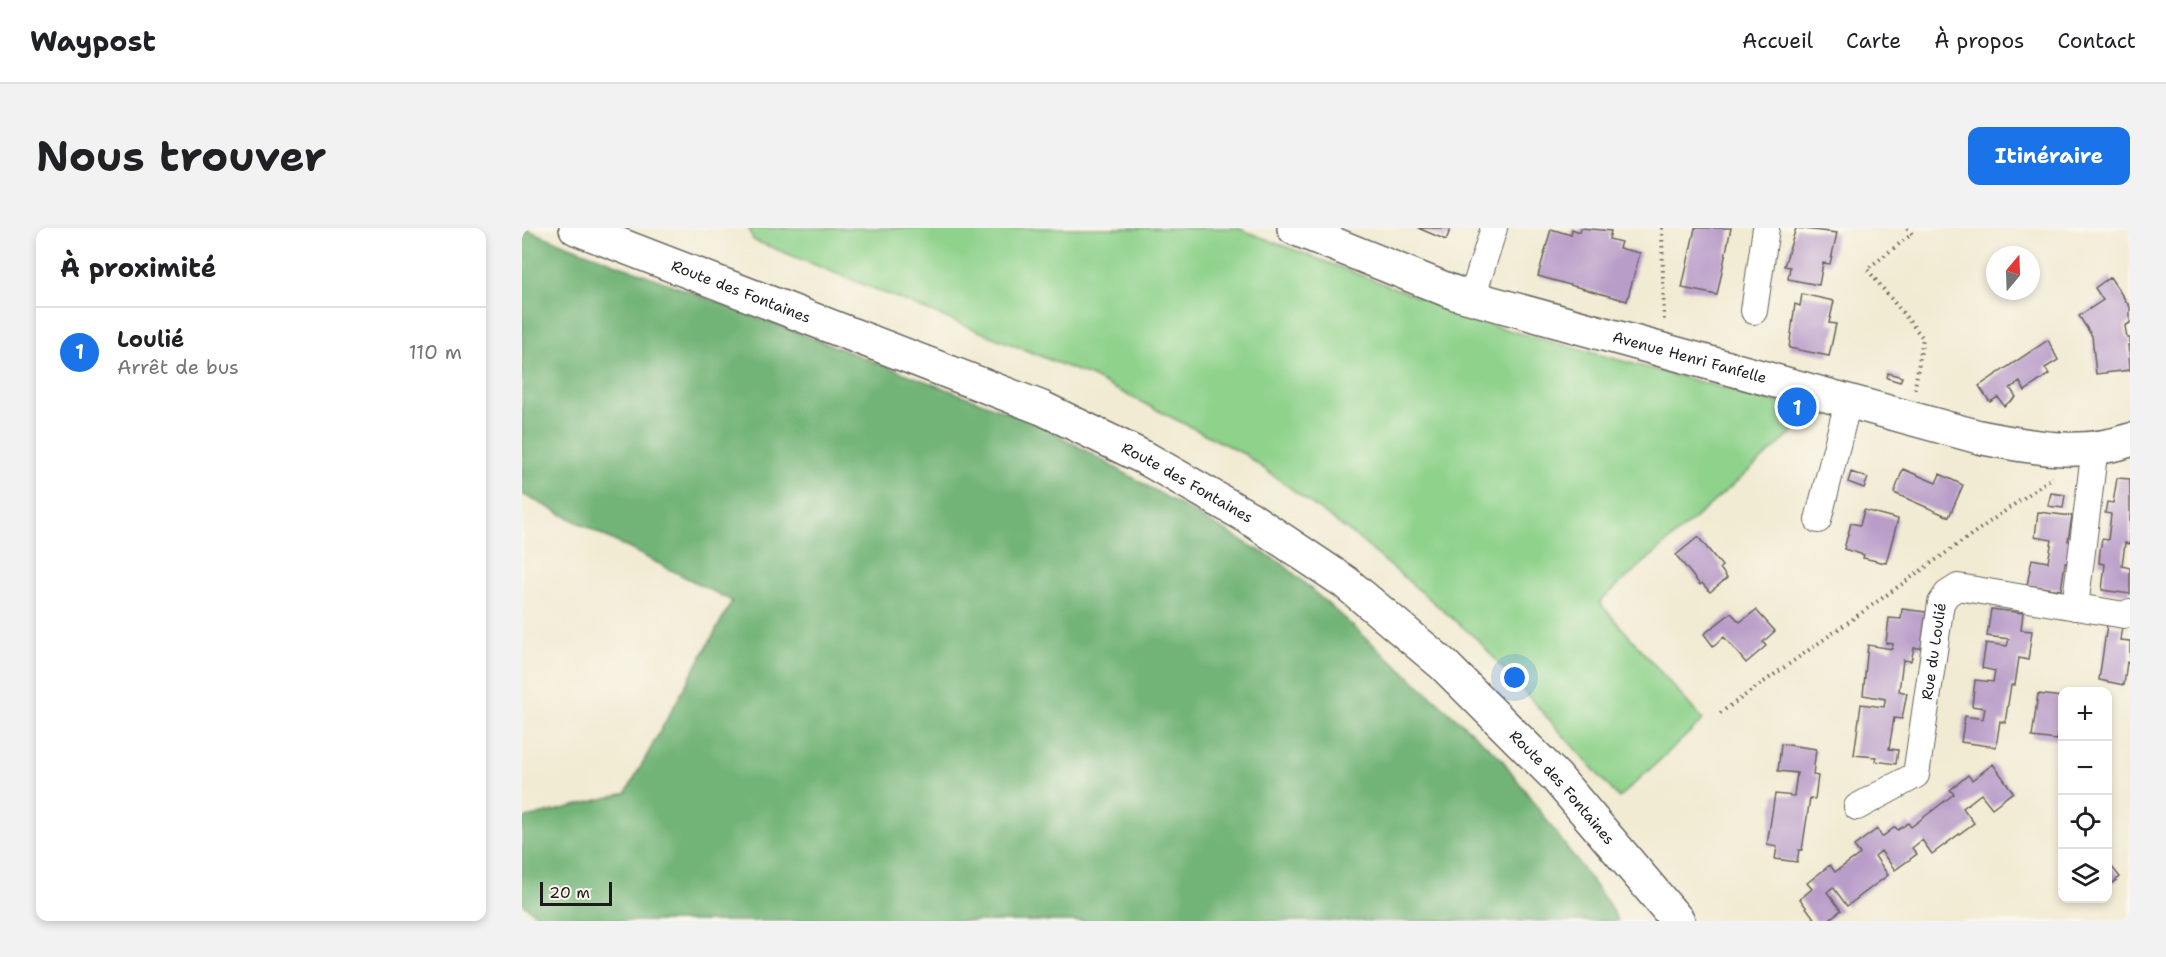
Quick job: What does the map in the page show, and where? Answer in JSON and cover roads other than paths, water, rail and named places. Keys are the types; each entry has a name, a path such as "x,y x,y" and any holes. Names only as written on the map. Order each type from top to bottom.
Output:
{"main road":[{"name":"Route des Fontaines","path":"576,228 1042,408 1147,459 1248,517 1345,582 1444,664 1556,777 1678,921"},
{"name":"Avenue Henri Fanfelle","path":"1294,228 1472,298 1979,437 2041,449 2113,446 2130,440"}],"street":[{"path":"1472,298 1494,228"},
{"path":"1754,311 1766,228"},
{"path":"1818,520 1848,402"},
{"path":"2074,607 2095,447"},
{"name":"Rue du Loulié","path":"1857,807 1916,775 1941,603 1947,594 1958,587 2124,615 2130,612"}],"place":[{"name":"Loulié","path":"1797,407"}]}
